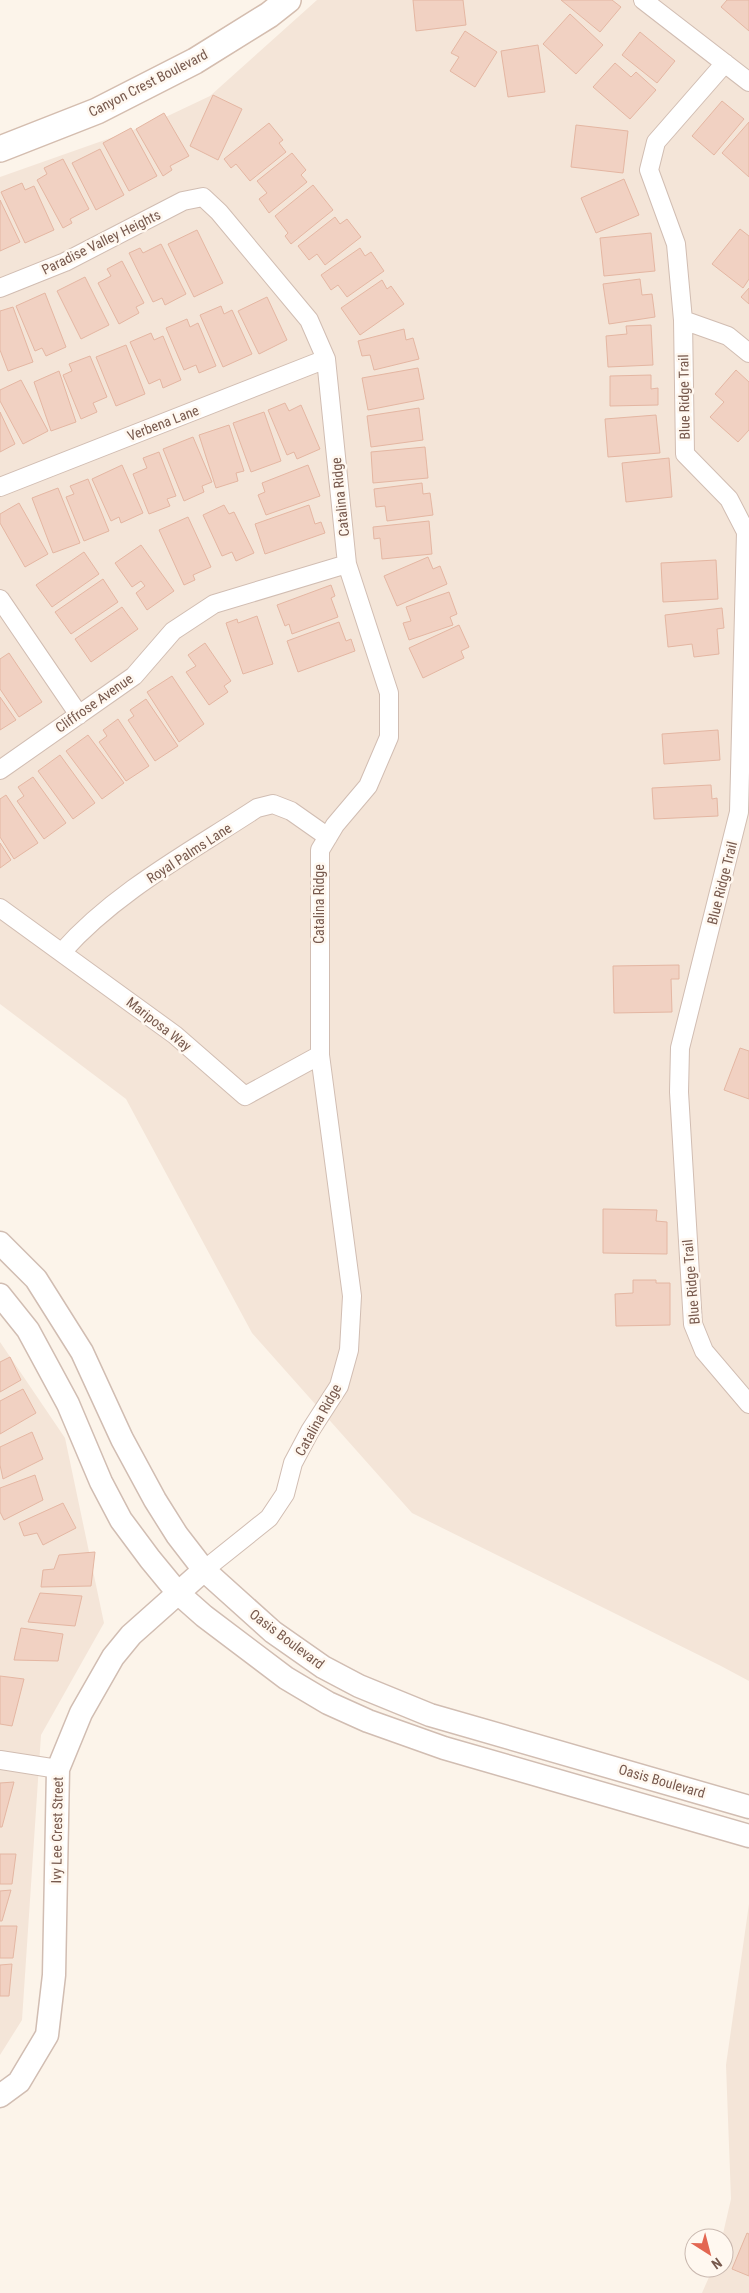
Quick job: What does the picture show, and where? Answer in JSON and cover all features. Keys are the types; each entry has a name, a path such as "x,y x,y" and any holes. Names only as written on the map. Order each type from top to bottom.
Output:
{"main road":[{"name":"Canyon Crest Boulevard","path":"0,149 98,112 195,62 288,0"}],"street":[{"path":"643,0 749,82"},
{"name":"Blue Ridge Trail","path":"725,63 656,142 650,170 676,244 683,320 685,454 729,499 746,532 739,812 680,1048 679,1092 692,1324 704,1351 749,1404"},
{"name":"Paradise Valley Heights","path":"0,288 65,262 183,201 203,198"},
{"name":"Catalina Ridge","path":"203,198 219,212 309,320 326,359 347,564 388,693 389,737 368,786 320,850 318,881 320,1055 352,1296 349,1350 339,1386 310,1431 294,1463 285,1494 269,1518 204,1570"},
{"path":"683,320 728,336 749,353"},
{"name":"Verbena Lane","path":"0,487 326,359"},
{"name":"Cliffrose Avenue","path":"0,770 134,676 173,631 214,604 347,564"},
{"path":"0,599 79,715"},
{"name":"Royal Palms Lane","path":"62,952 107,907 256,808 273,804 291,811 328,837"},
{"name":"Mariposa Way","path":"0,908 175,1035 246,1096 320,1055"},
{"name":"Oasis Boulevard","path":"0,1243 36,1279 82,1352 122,1439 155,1500 177,1535 204,1570 273,1632 324,1667 383,1697 430,1715 749,1807"},
{"name":"Oasis Boulevard","path":"0,1295 28,1330 59,1388 101,1482 121,1520 178,1593 204,1616 286,1678 328,1703 368,1721 444,1748 749,1836"},
{"name":"Ivy Lee Crest Street","path":"0,2096 19,2082 47,2035 54,1976 58,1770 81,1713 113,1657 131,1635 204,1570"},
{"path":"0,1760 58,1770"}],"shaded area":[{"path":"317,0 749,0 749,1681 412,1513 252,1333 126,1099 0,1004 0,177 153,123 210,96"},
{"path":"0,1342 65,1438 104,1623 41,1735 22,2020 0,2055"},
{"path":"749,1904 749,2293 702,2293 709,2278 734,2278 734,2228 724,2228 731,2199 726,2065"}],"building":[{"path":"413,0 463,0 466,25 416,31"},
{"path":"561,0 612,0 621,7 600,32"},
{"path":"727,0 749,0 749,31 721,7"},
{"path":"570,14 603,45 576,74 543,44"},
{"path":"465,31 497,52 475,87 450,71 459,57 451,53"},
{"path":"640,32 675,61 657,83 622,55"},
{"path":"538,45 545,92 508,97 501,51"},
{"path":"615,63 631,77 636,72 656,90 630,119 593,87"},
{"path":"213,95 242,109 218,160 190,146"},
{"path":"722,101 744,119 714,155 692,136"},
{"path":"164,113 189,156 170,166 172,170 163,176 136,129"},
{"path":"749,122 749,177 722,153"},
{"path":"269,123 283,140 279,143 286,152 250,181 236,164 231,168 224,159"},
{"path":"576,125 628,131 623,173 571,167"},
{"path":"131,128 157,176 129,191 103,143"},
{"path":"100,149 124,195 96,210 72,163"},
{"path":"292,153 306,170 301,175 307,182 269,213 259,199 267,193 257,181"},
{"path":"63,159 89,209 70,219 72,223 63,228 37,180 47,174 44,168"},
{"path":"624,179 639,215 596,233 581,198"},
{"path":"22,183 25,190 34,186 54,230 25,243 1,192"},
{"path":"313,185 333,210 291,244 285,236 288,233 275,216"},
{"path":"0,200 20,242 0,251"},
{"path":"335,217 340,224 347,219 361,237 325,265 317,254 309,260 298,246"},
{"path":"740,229 749,236 749,279 743,288 712,264"},
{"path":"197,230 223,283 194,297 168,244"},
{"path":"651,233 655,271 604,276 600,238"},
{"path":"161,244 186,294 165,305 162,298 153,302 129,253 140,248 143,253"},
{"path":"360,248 365,256 371,252 384,271 347,297 338,285 331,290 321,275"},
{"path":"122,261 144,303 136,307 139,313 119,324 98,283 111,276 107,269"},
{"path":"85,277 109,325 81,339 57,291"},
{"path":"640,279 642,295 652,294 655,317 609,324 603,284"},
{"path":"382,280 387,289 391,286 404,304 360,335 341,308"},
{"path":"749,288 749,304 741,297"},
{"path":"45,293 66,347 46,356 42,348 35,351 16,306"},
{"path":"267,297 287,340 259,354 238,311"},
{"path":"221,306 224,314 232,310 252,354 223,367 200,315"},
{"path":"13,307 33,362 8,371 0,350 0,311"},
{"path":"187,319 190,327 198,323 216,366 199,373 196,365 184,370 166,328"},
{"path":"651,325 653,365 608,367 606,336 627,334 626,326"},
{"path":"404,329 406,340 413,338 419,359 374,370 370,355 362,356 358,341"},
{"path":"151,333 154,340 163,336 181,380 163,388 160,379 149,384 130,342"},
{"path":"126,345 145,394 116,406 96,357"},
{"path":"90,356 107,397 93,403 97,412 81,419 63,375 72,371 69,364"},
{"path":"418,368 424,399 368,410 362,378"},
{"path":"736,370 749,382 749,430 738,442 710,417 724,402 715,394"},
{"path":"59,371 76,422 51,431 34,382"},
{"path":"651,375 651,389 658,388 658,405 610,406 610,376"},
{"path":"21,380 48,431 23,444 0,401 0,390"},
{"path":"285,403 289,411 301,405 320,449 297,459 294,452 287,455 268,410"},
{"path":"419,408 423,440 371,447 367,416"},
{"path":"0,412 15,444 0,452"},
{"path":"264,412 281,461 251,472 233,423"},
{"path":"656,415 660,453 608,457 605,419"},
{"path":"229,425 244,471 236,473 238,481 216,488 199,435"},
{"path":"193,437 212,482 202,486 204,492 184,501 163,449"},
{"path":"425,447 428,478 373,483 371,452"},
{"path":"159,452 176,496 167,499 170,506 149,514 133,474 147,468 143,458"},
{"path":"669,458 672,497 626,502 622,463"},
{"path":"122,465 143,513 121,523 119,517 111,521 92,479"},
{"path":"308,465 320,496 266,515 258,495 265,492 262,483"},
{"path":"88,479 109,531 84,541 66,497 74,494 70,486"},
{"path":"422,483 423,494 430,493 433,515 387,521 385,506 376,507 374,489"},
{"path":"58,488 80,543 53,553 32,498"},
{"path":"19,503 48,554 25,567 0,523 0,514"},
{"path":"224,505 229,514 234,512 254,553 236,561 232,552 222,556 203,515"},
{"path":"309,505 315,524 321,522 325,533 265,554 255,524"},
{"path":"188,517 211,567 193,575 195,580 184,585 159,530"},
{"path":"429,521 432,554 382,559 380,538 374,539 373,527"},
{"path":"141,545 174,591 147,610 136,593 145,586 141,581 132,587 115,563"},
{"path":"84,552 99,574 52,607 36,585"},
{"path":"428,557 433,569 440,566 447,584 397,606 384,576"},
{"path":"716,560 718,599 663,602 661,563"},
{"path":"103,579 118,602 71,634 55,612"},
{"path":"331,585 335,596 331,598 338,617 292,634 289,624 285,626 277,605"},
{"path":"449,592 457,614 450,617 453,625 409,640 403,623 411,621 406,607"},
{"path":"122,607 138,629 91,662 75,639"},
{"path":"722,608 724,628 717,629 719,654 694,657 692,644 668,647 665,615"},
{"path":"257,616 273,664 243,674 226,623 237,619 238,623"},
{"path":"339,622 346,641 351,639 355,651 298,672 287,641"},
{"path":"459,625 469,647 461,651 464,658 423,678 409,648"},
{"path":"205,643 231,681 224,686 228,692 209,705 186,672 196,666 188,655"},
{"path":"9,653 42,702 19,717 0,689 0,659"},
{"path":"172,676 204,724 179,742 147,692"},
{"path":"0,697 16,720 0,730"},
{"path":"146,699 178,746 155,761 128,720 134,716 130,710"},
{"path":"118,719 149,766 126,781 99,742 107,736 103,730"},
{"path":"718,730 720,760 664,764 662,734"},
{"path":"88,735 124,783 102,799 66,751"},
{"path":"60,755 95,803 73,819 38,771"},
{"path":"33,777 66,823 44,839 17,801 24,796 18,787"},
{"path":"711,785 712,799 717,798 718,816 654,819 652,788"},
{"path":"6,795 38,843 14,859 0,837 0,799"},
{"path":"0,843 11,860 0,868"},
{"path":"679,965 679,979 671,979 672,1012 614,1013 613,966"},
{"path":"740,1048 749,1051 749,1099 724,1090"},
{"path":"603,1209 657,1210 656,1221 667,1222 667,1254 603,1253"},
{"path":"633,1280 656,1280 656,1283 670,1283 670,1325 616,1326 615,1294 633,1293"},
{"path":"10,1357 21,1380 0,1392 0,1362"},
{"path":"23,1389 36,1413 0,1434 0,1401"},
{"path":"32,1432 43,1459 3,1479 0,1465 0,1447"},
{"path":"35,1475 43,1500 4,1520 0,1512 0,1488"},
{"path":"63,1503 76,1528 43,1545 37,1533 24,1536 19,1523"},
{"path":"95,1552 91,1586 41,1587 43,1570 54,1569 59,1555"},
{"path":"40,1593 82,1596 75,1626 28,1622"},
{"path":"21,1628 63,1634 58,1661 14,1660"},
{"path":"0,1676 24,1679 12,1726 0,1724"},
{"path":"14,1782 2,1827 0,1827 0,1783"},
{"path":"0,1854 16,1854 12,1884 0,1884"},
{"path":"11,1890 2,1921 0,1921 0,1891"},
{"path":"0,1926 17,1926 13,1958 0,1958"},
{"path":"12,1964 9,1996 0,1996 0,1965"},
{"path":"747,2233 749,2234 749,2276 734,2270 734,2264"}]}
